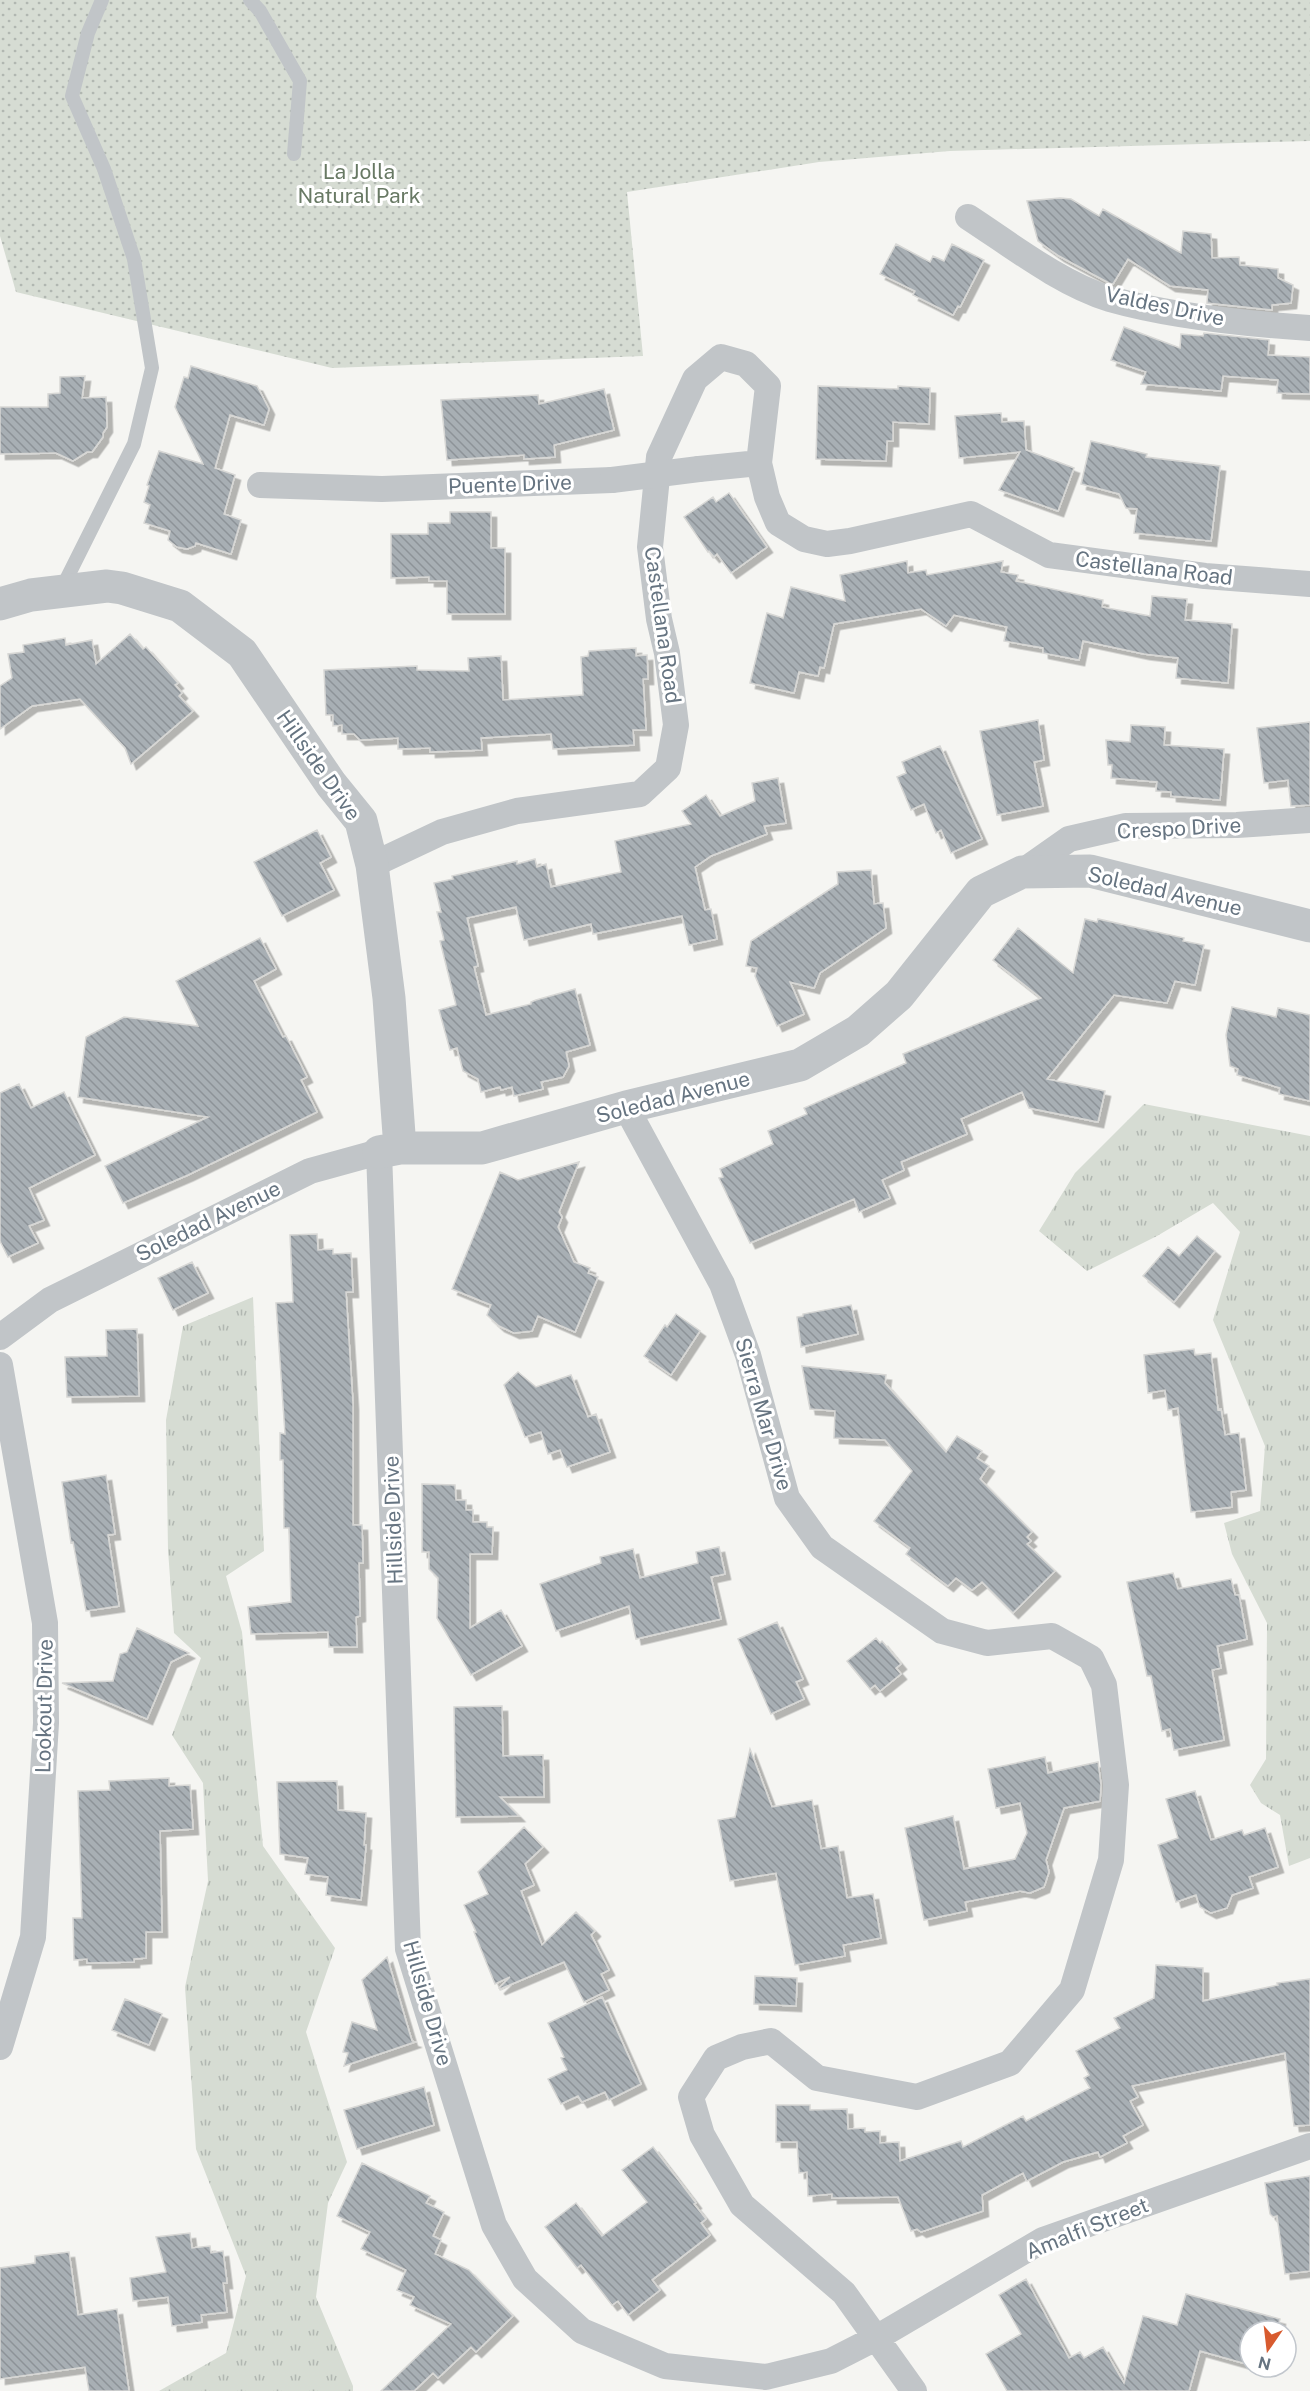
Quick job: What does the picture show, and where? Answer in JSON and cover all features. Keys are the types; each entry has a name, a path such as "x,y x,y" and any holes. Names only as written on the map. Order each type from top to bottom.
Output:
{"street":[{"name":"Valdes Drive","path":"968,217 1061,276 1109,298 1178,312 1263,325 1310,328"},
{"name":"Castellana Road","path":"372,865 442,832 517,811 640,794 668,768 676,725 650,547 659,457 695,379 721,357 746,364 768,386 759,463 767,497 778,523 804,539 827,544 850,542 971,514 1049,555 1205,576 1310,584"},
{"name":"Puente Drive","path":"260,485 382,489 612,480 759,463"},
{"name":"Hillside Drive","path":"0,604 31,595 107,586 180,606 242,653 331,784 361,821 372,865 389,998 390,1150 408,1948 494,2225 525,2279 582,2331 665,2366 766,2377 831,2361 878,2337"},
{"name":"Crespo Drive","path":"1022,872 1069,839 1126,826 1237,825 1310,820"},
{"name":"Soledad Avenue","path":"0,1336 50,1300 310,1171 390,1150 482,1148 626,1107 800,1065 858,1031 899,995 981,892 1022,872 1090,871 1310,926"},
{"name":"Sierra Mar Drive","path":"626,1107 722,1284 748,1355 787,1498 822,1546 942,1631 987,1643 1052,1636 1091,1658 1104,1685 1116,1785 1111,1860 1072,1990 1010,2062 917,2097 817,2078 771,2041 742,2047 716,2058 691,2097 702,2135 742,2205 844,2293 878,2337"},
{"name":"Lookout Drive","path":"0,1365 45,1623 46,1723 33,1937 0,2047"},
{"name":"Amalfi Street","path":"878,2337 1043,2240 1310,2146"},
{"path":"878,2337 914,2391"}],"lane":[{"path":"60,592 134,444 152,368 135,259 104,169 72,96 88,33 102,0"},
{"path":"250,0 260,11 300,81 294,154"}],"green space":[{"name":"La Jolla Natural Park","path":"0,0 1310,0 1310,141 950,151 819,162 627,192 643,356 332,368 16,292 0,236"},
{"path":"1144,1104 1310,1136 1310,1858 1289,1866 1280,1815 1261,1803 1250,1785 1266,1759 1267,1623 1232,1554 1224,1523 1260,1511 1265,1446 1213,1320 1240,1232 1213,1203 1157,1236 1087,1271 1039,1231 1075,1173"},
{"path":"253,1297 264,1551 226,1576 242,1632 263,1846 335,1948 306,2032 347,2162 328,2203 316,2297 353,2386 353,2391 159,2391 226,2353 246,2276 196,2149 185,1987 208,1881 203,1783 172,1735 201,1658 174,1633 168,1550 166,1420 183,1326"}],"building":[{"path":"1071,199 1099,216 1103,209 1181,253 1183,231 1211,234 1212,258 1239,257 1240,265 1278,269 1278,278 1293,285 1291,303 1272,305 1272,310 1207,303 1208,290 1170,286 1128,259 1113,284 1109,283 1059,256 1038,241 1027,201"},
{"path":"896,244 930,262 933,256 944,261 952,244 984,260 960,307 958,306 953,315 913,295 915,291 880,274"},
{"path":"1124,327 1180,348 1181,334 1203,336 1204,333 1269,340 1268,355 1310,357 1310,394 1277,393 1278,380 1223,376 1221,391 1141,384 1146,372 1111,360"},
{"path":"191,366 257,386 269,409 264,425 230,415 215,468 235,475 224,514 241,520 231,554 196,543 195,546 187,549 177,547 168,540 170,531 144,523 150,505 144,502 149,486 147,485 159,451 203,464 175,407 184,377 188,378"},
{"path":"85,376 82,398 106,397 107,427 92,452 87,452 73,461 56,453 0,454 0,407 48,407 48,394 60,393 60,377"},
{"path":"818,386 930,388 929,424 893,422 893,441 887,441 886,461 816,459"},
{"path":"604,389 614,430 554,445 555,457 524,459 524,455 447,460 441,400 538,395 539,404"},
{"path":"1001,413 1002,422 1024,421 1026,450 1074,468 1058,511 999,490 1020,452 959,458 955,416"},
{"path":"1091,441 1147,454 1146,457 1220,466 1211,541 1134,533 1137,509 1126,508 1119,494 1081,484"},
{"path":"729,493 767,547 731,573 717,554 714,557 708,552 684,517 713,497 716,502"},
{"path":"450,512 491,512 491,548 505,548 505,614 447,614 447,581 429,581 429,577 391,578 391,534 428,534 428,523 450,523"},
{"path":"907,561 908,573 926,570 927,575 1003,561 1001,572 1018,575 1016,581 1103,600 1102,607 1150,616 1152,596 1187,599 1185,620 1232,624 1228,683 1176,678 1178,658 1144,654 1083,641 1079,660 1043,653 1043,648 1004,641 1007,627 954,615 946,626 921,609 834,624 824,668 820,667 818,676 799,672 794,693 750,683 767,613 783,618 791,587 845,601 840,575"},
{"path":"130,634 143,649 146,647 178,683 175,685 182,693 179,696 193,711 131,764 125,748 80,699 32,706 0,729 0,686 12,678 8,654 24,652 23,645 65,638 66,645 92,640 96,664"},
{"path":"636,648 636,656 647,655 648,679 643,679 646,730 633,730 634,745 553,749 551,734 481,738 482,750 430,752 430,748 398,749 398,738 360,740 354,734 342,734 342,725 333,726 333,715 326,715 324,670 417,666 417,670 469,671 468,658 501,656 503,700 583,695 581,657 588,656 589,651"},
{"path":"1038,720 1044,760 1034,762 1043,806 997,815 980,731"},
{"path":"1310,722 1310,805 1291,806 1288,780 1264,783 1257,728"},
{"path":"1131,725 1165,727 1164,745 1224,749 1220,800 1171,796 1171,792 1156,791 1157,782 1111,778 1112,765 1108,765 1106,740 1130,742"},
{"path":"940,746 982,839 951,853 941,830 936,833 924,804 911,810 897,777 906,773 902,762"},
{"path":"778,778 786,823 764,826 767,834 711,856 695,867 705,910 711,909 717,939 689,945 682,916 593,934 591,924 524,940 516,907 467,918 478,966 474,967 486,1015 531,1004 536,1000 575,989 590,1045 566,1052 569,1066 563,1077 541,1082 543,1089 514,1096 512,1087 501,1090 500,1087 481,1092 478,1079 463,1071 457,1048 450,1050 439,1010 456,1005 440,941 444,940 437,912 441,912 434,883 453,879 452,876 535,859 537,867 546,864 551,887 621,872 615,841 691,824 682,811 706,795 720,816 755,801 752,783"},
{"path":"317,830 331,857 320,863 334,890 282,916 254,862"},
{"path":"871,870 874,904 883,903 886,928 820,973 814,988 790,982 804,1014 777,1026 755,976 757,968 746,966 751,941 838,884 837,872"},
{"path":"1085,919 1097,922 1098,919 1184,938 1183,941 1204,945 1195,985 1175,981 1167,1003 1114,995 1047,1079 1105,1091 1098,1122 1029,1108 1022,1092 961,1119 967,1134 901,1162 904,1170 882,1180 890,1198 859,1212 854,1199 750,1243 719,1178 723,1177 720,1169 773,1144 768,1131 807,1114 804,1108 906,1063 903,1054 1041,998 993,960 1018,928 1073,973"},
{"path":"260,938 276,969 254,981 307,1077 301,1080 317,1112 188,1175 123,1203 105,1166 208,1117 78,1097 86,1037 124,1017 198,1026 176,981"},
{"path":"1232,1007 1276,1017 1278,1008 1310,1015 1310,1101 1279,1094 1280,1088 1237,1075 1238,1069 1230,1066 1226,1035"},
{"path":"19,1084 31,1108 64,1092 95,1155 29,1188 44,1220 29,1226 38,1243 8,1257 0,1241 0,1093"},
{"path":"579,1162 559,1212 562,1217 558,1227 574,1262 590,1268 588,1273 598,1277 575,1332 538,1316 532,1331 514,1333 499,1326 487,1315 491,1305 452,1289 500,1172 518,1180"},
{"path":"317,1234 318,1250 333,1249 333,1254 351,1253 353,1292 346,1292 353,1404 353,1525 362,1525 363,1563 359,1563 360,1616 356,1617 357,1647 329,1647 328,1632 251,1634 248,1607 291,1602 289,1528 284,1528 283,1460 280,1460 280,1433 285,1434 276,1303 293,1302 290,1235"},
{"path":"1197,1236 1215,1251 1174,1302 1143,1276 1168,1247 1179,1256"},
{"path":"192,1262 208,1293 173,1310 158,1278"},
{"path":"851,1305 858,1334 801,1347 797,1317"},
{"path":"676,1314 700,1331 671,1375 644,1356 665,1325 667,1327"},
{"path":"137,1329 139,1396 67,1397 65,1357 107,1356 106,1330"},
{"path":"1194,1349 1195,1355 1211,1353 1218,1410 1221,1409 1225,1435 1239,1433 1246,1490 1231,1492 1232,1507 1191,1512 1178,1408 1168,1410 1165,1390 1148,1393 1144,1355"},
{"path":"802,1366 886,1375 885,1383 946,1452 957,1436 982,1451 977,1458 989,1466 980,1479 1032,1532 1027,1537 1031,1541 1027,1544 1055,1571 1013,1613 982,1582 972,1590 956,1578 948,1586 906,1554 910,1548 874,1521 912,1471 885,1440 834,1438 835,1411 810,1409"},
{"path":"518,1372 536,1387 571,1375 588,1417 596,1414 610,1452 567,1467 560,1450 548,1454 541,1432 525,1437 504,1385"},
{"path":"106,1475 115,1534 108,1535 119,1606 86,1611 73,1542 71,1543 62,1482"},
{"path":"422,1484 455,1485 456,1500 466,1500 466,1510 473,1510 473,1522 487,1522 487,1527 493,1527 492,1554 470,1554 470,1628 501,1610 522,1646 471,1675 437,1618 438,1578 429,1569 429,1552 422,1552"},
{"path":"719,1547 725,1574 711,1577 721,1619 636,1639 629,1606 556,1631 540,1584 601,1563 600,1557 633,1549 640,1578 698,1563 696,1552"},
{"path":"1173,1573 1178,1589 1231,1579 1235,1595 1239,1595 1247,1639 1217,1646 1221,1668 1212,1670 1224,1740 1174,1750 1170,1729 1162,1731 1151,1676 1147,1676 1127,1582"},
{"path":"777,1622 803,1679 796,1682 804,1699 771,1714 738,1639"},
{"path":"137,1628 189,1653 171,1662 147,1719 62,1683 113,1681 120,1654 127,1652"},
{"path":"876,1638 880,1643 882,1641 901,1664 896,1668 901,1674 880,1691 875,1685 870,1689 847,1661"},
{"path":"502,1706 503,1756 543,1755 544,1797 500,1797 519,1816 456,1817 454,1707"},
{"path":"750,1749 772,1807 812,1800 821,1849 838,1846 847,1898 873,1894 881,1938 843,1945 845,1956 795,1965 776,1873 730,1881 718,1820 735,1817"},
{"path":"1045,1757 1048,1773 1098,1762 1101,1785 1100,1801 1064,1808 1046,1860 1049,1872 1044,1887 1030,1893 1020,1891 965,1902 967,1911 924,1920 905,1828 953,1816 964,1869 1015,1859 1027,1833 1020,1803 996,1808 988,1769"},
{"path":"169,1778 169,1786 190,1785 193,1829 160,1831 162,1932 146,1932 146,1958 134,1959 134,1962 87,1963 87,1959 74,1960 73,1918 82,1918 78,1791 110,1790 109,1781"},
{"path":"337,1781 338,1810 366,1813 364,1845 366,1845 361,1900 326,1895 328,1877 305,1874 308,1858 280,1854 277,1782"},
{"path":"1195,1791 1211,1840 1242,1830 1244,1835 1265,1828 1278,1867 1249,1877 1253,1888 1232,1895 1227,1908 1211,1913 1200,1907 1196,1895 1176,1902 1158,1845 1178,1838 1166,1799"},
{"path":"524,1827 543,1847 525,1864 534,1885 521,1891 542,1945 576,1912 595,1931 591,1935 609,1970 601,1974 609,1990 584,2002 564,1962 500,1989 510,1977 495,1984 464,1905 488,1894 478,1872"},
{"path":"387,1957 412,2041 415,2042 344,2066 348,2053 343,2052 352,2022 377,2030 362,1980"},
{"path":"1156,1965 1203,1968 1203,2001 1278,1985 1277,1983 1310,1979 1310,2125 1294,2126 1285,2053 1132,2086 1138,2097 1130,2101 1143,2125 1123,2136 1127,2143 1100,2157 1098,2152 1063,2162 1027,2181 1023,2173 982,2195 983,2211 921,2232 917,2229 911,2231 898,2197 832,2198 832,2194 808,2196 807,2172 799,2173 797,2142 776,2142 776,2105 810,2105 810,2110 847,2109 848,2129 865,2128 865,2132 880,2131 880,2143 899,2142 900,2161 961,2141 963,2147 1023,2116 1026,2121 1090,2088 1084,2078 1089,2075 1076,2051 1120,2028 1114,2018 1154,1998"},
{"path":"755,1976 797,1978 796,2006 754,2004"},
{"path":"602,1997 641,2084 609,2100 605,2092 582,2102 578,2096 561,2104 548,2079 567,2070 561,2058 564,2057 548,2023"},
{"path":"125,1999 162,2014 149,2045 112,2030"},
{"path":"424,2087 434,2125 357,2149 344,2110"},
{"path":"653,2147 696,2203 694,2204 706,2219 701,2223 710,2235 652,2280 660,2290 628,2315 618,2301 612,2305 581,2265 577,2268 545,2227 576,2203 602,2236 647,2202 622,2170"},
{"path":"362,2163 430,2196 426,2203 444,2212 433,2236 441,2240 435,2254 469,2270 513,2316 476,2352 471,2347 438,2378 433,2373 414,2391 381,2391 451,2324 410,2305 414,2297 397,2290 406,2270 361,2249 370,2232 337,2216"},
{"path":"1310,2176 1310,2271 1285,2274 1277,2216 1273,2217 1270,2214 1265,2183"},
{"path":"190,2233 192,2248 210,2246 211,2253 223,2251 227,2283 223,2283 227,2312 201,2315 202,2322 172,2326 168,2297 133,2301 130,2278 166,2272 156,2237"},
{"path":"69,2252 78,2315 117,2309 129,2391 89,2391 85,2367 0,2379 0,2268 35,2263 35,2256"},
{"path":"1026,2279 1069,2358 1080,2352 1084,2358 1103,2347 1124,2383 1143,2316 1177,2325 1186,2294 1280,2319 1238,2319 1238,2362 1200,2351 1189,2391 1007,2391 986,2354 1021,2334 999,2295"}]}
